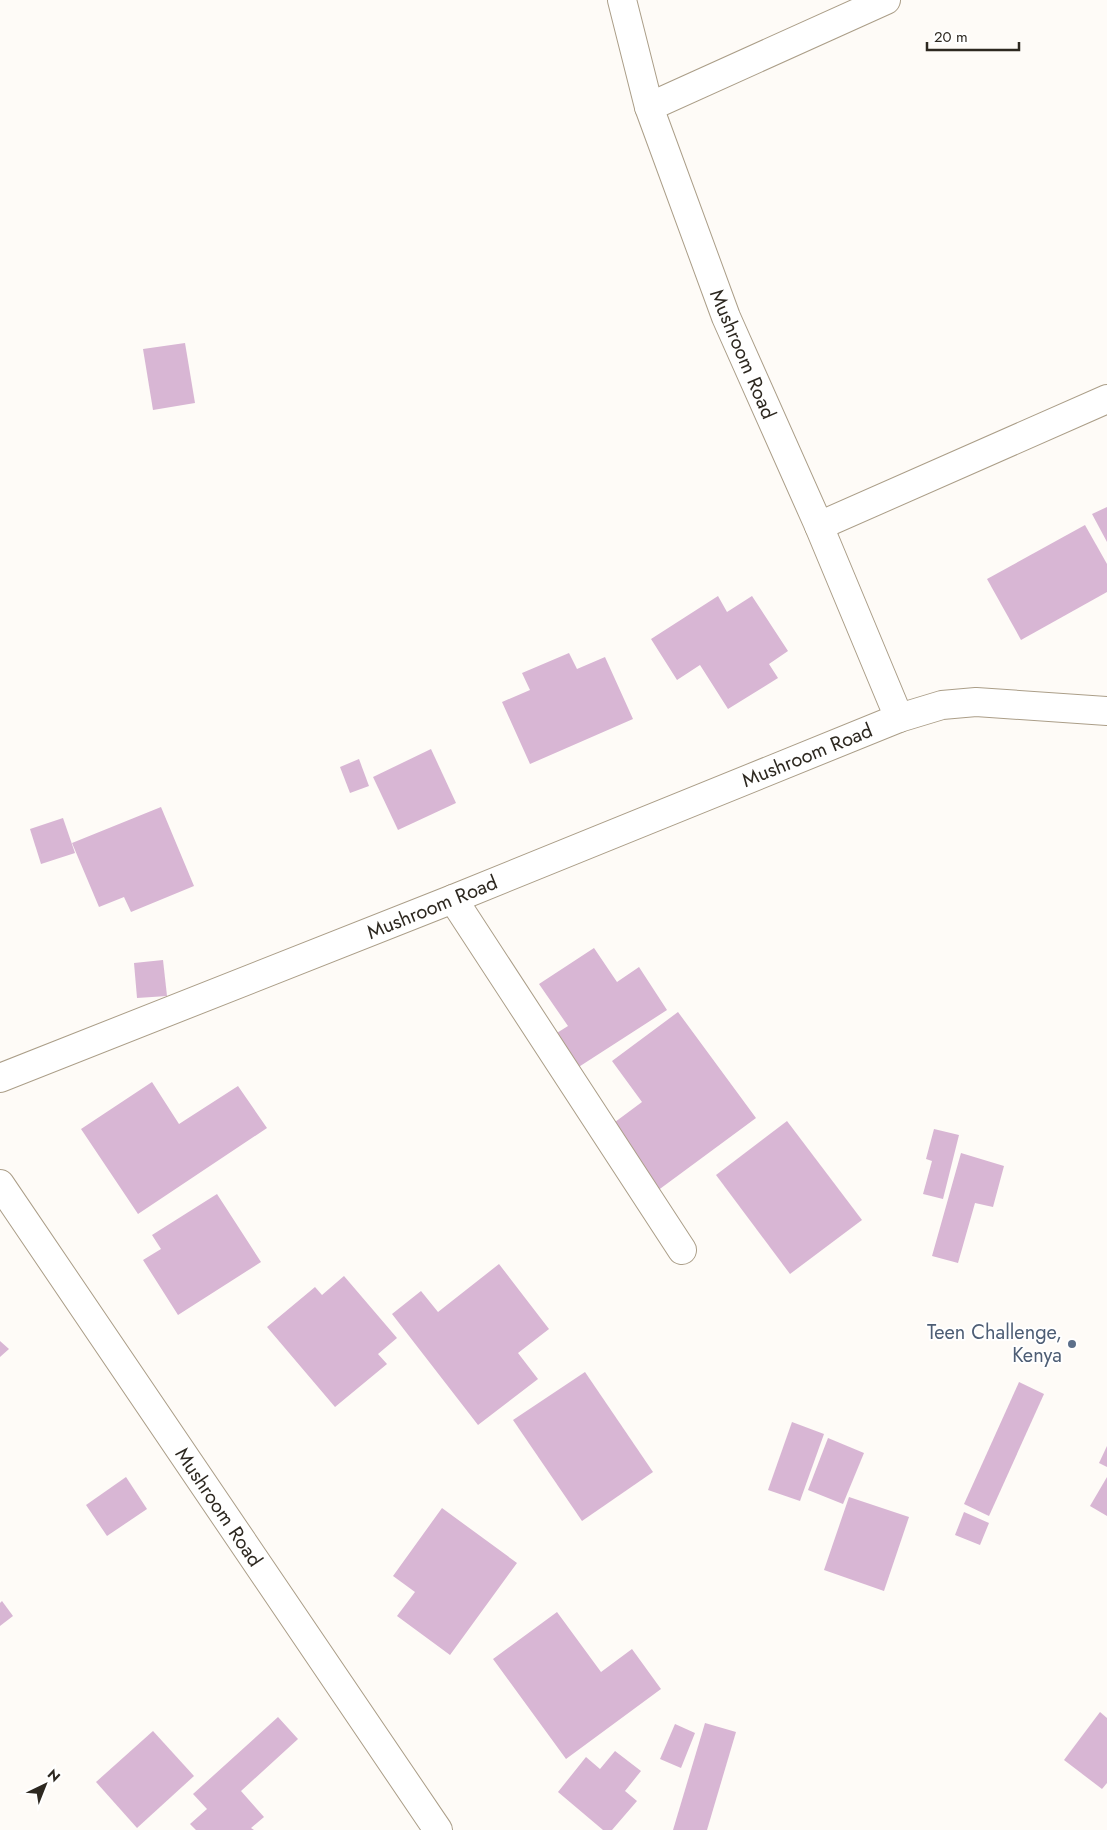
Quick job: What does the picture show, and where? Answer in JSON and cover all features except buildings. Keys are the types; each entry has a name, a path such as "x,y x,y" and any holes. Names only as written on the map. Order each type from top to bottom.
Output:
{"street":[{"name":"Mushroom Road","path":"0,1078 453,899 899,718 819,526 726,317 649,107 622,0"},
{"path":"649,107 886,0"},
{"path":"819,526 1107,399"},
{"path":"899,718 942,705 976,702 1107,711"},
{"path":"453,899 682,1250"},
{"name":"Mushroom Road","path":"0,1184 438,1830"}],"place":[{"name":"Teen Challenge, Kenya","path":"1072,1344"}]}
